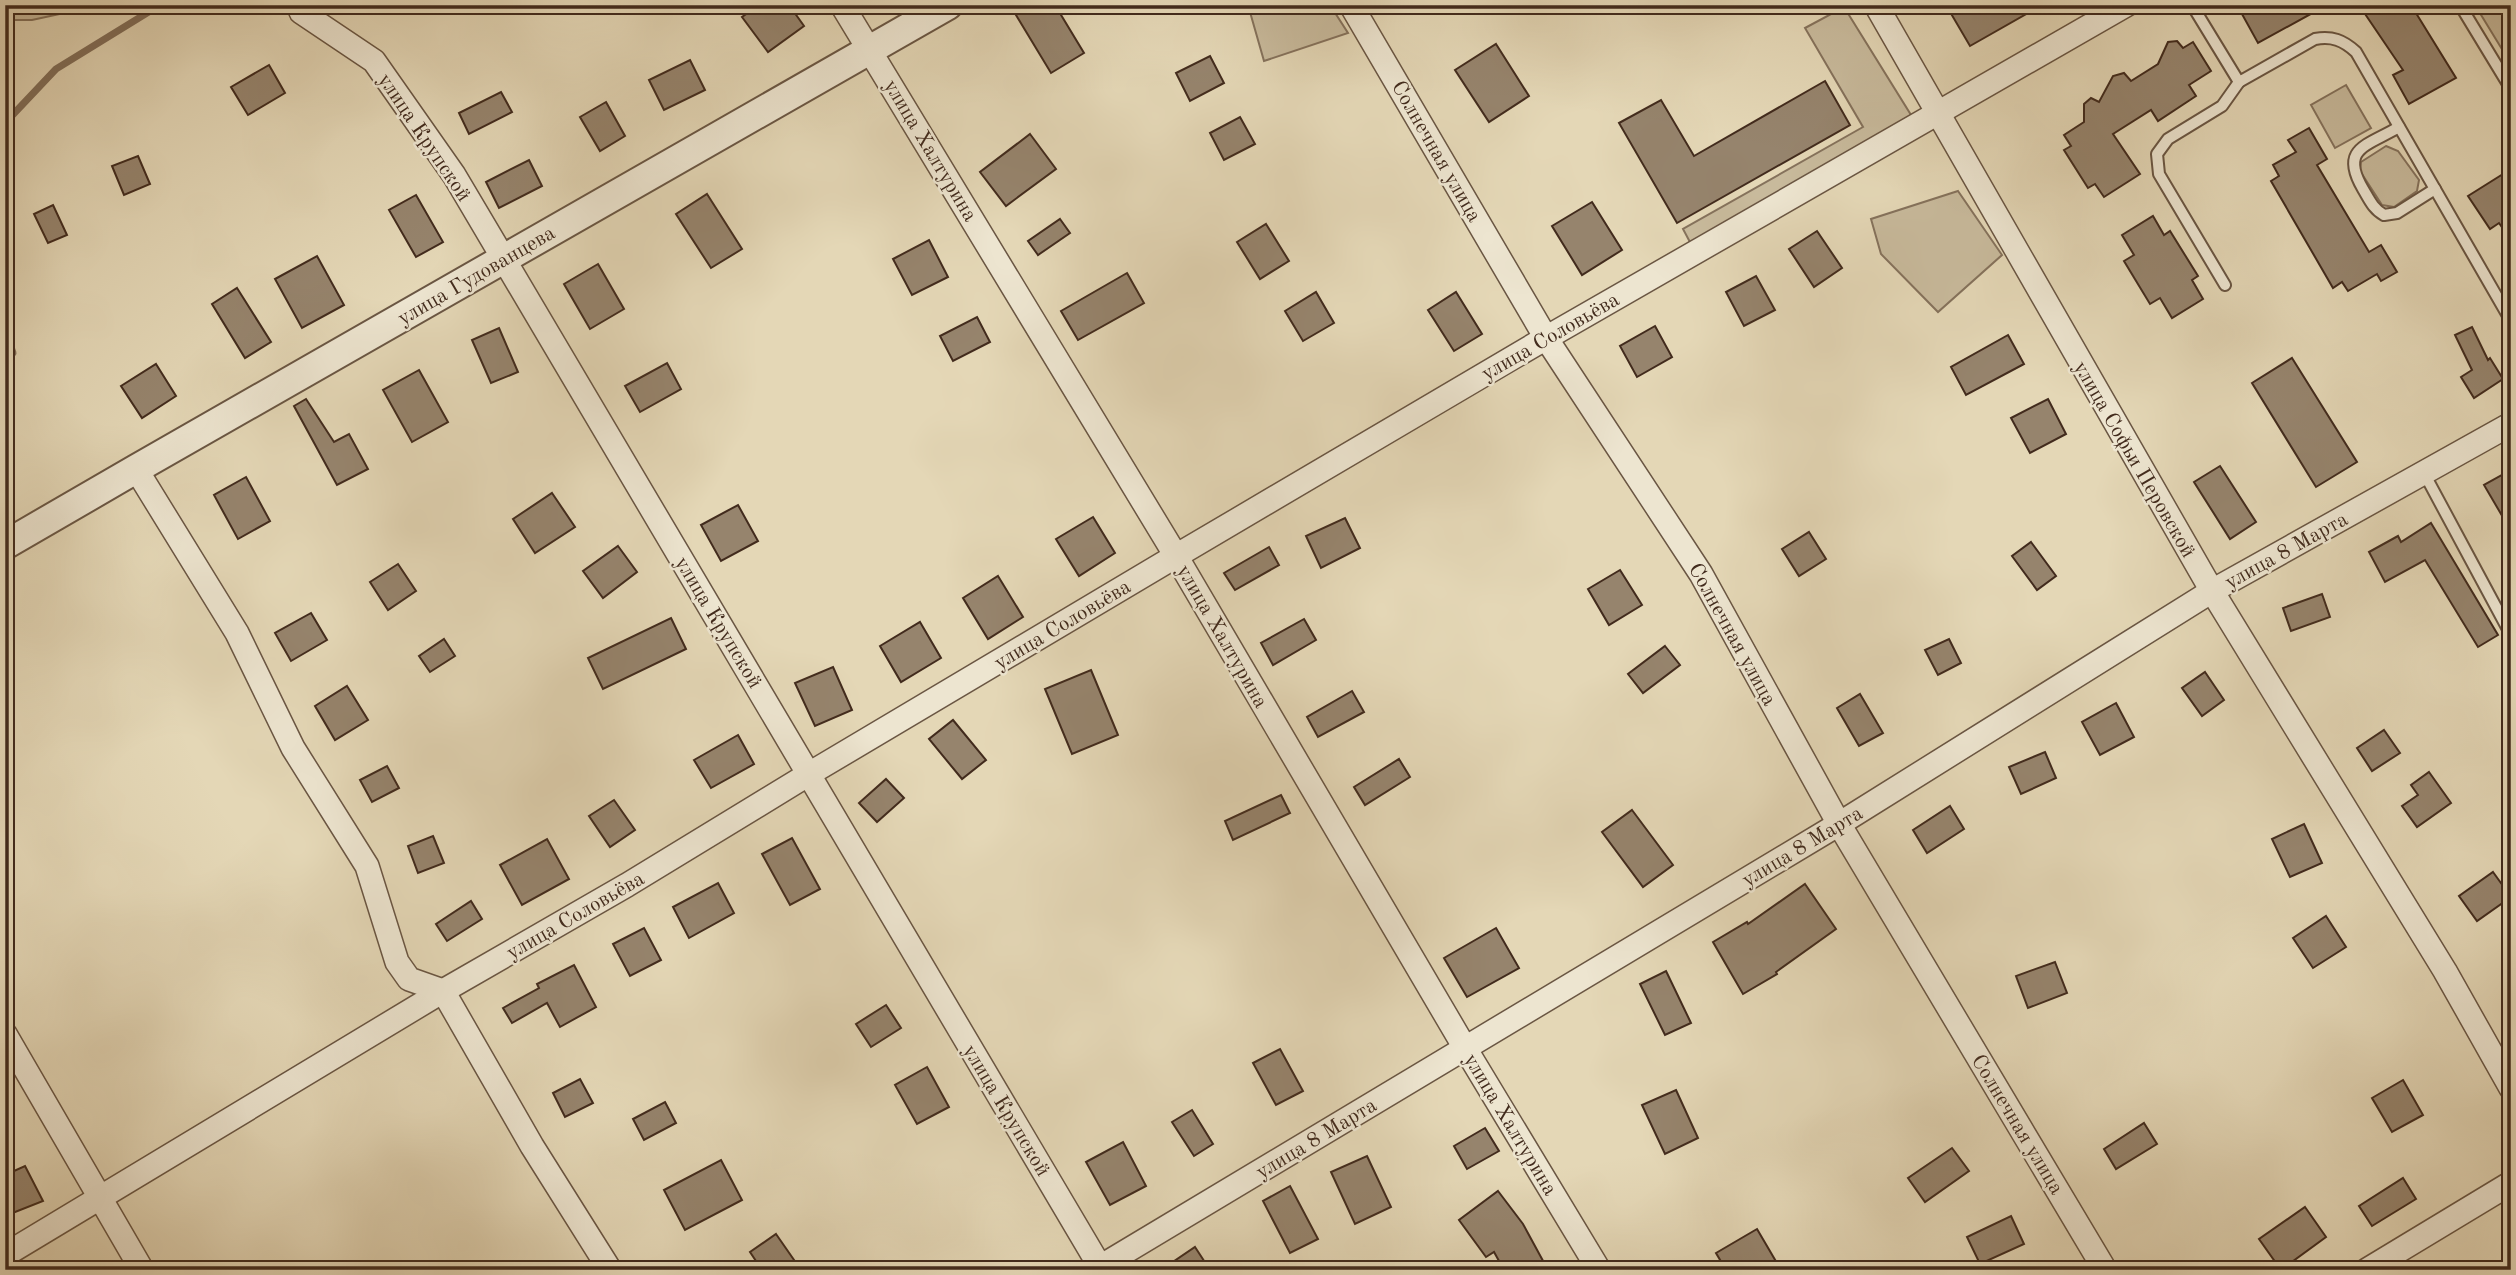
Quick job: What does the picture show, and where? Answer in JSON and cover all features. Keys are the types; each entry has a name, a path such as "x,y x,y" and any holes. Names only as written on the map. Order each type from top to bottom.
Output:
{"street":[{"name":"улица Халтурина","path":"842,5 1176,556 1465,1048 1599,1270"},
{"name":"улица Гудованцева","path":"5,545 948,5"},
{"name":"Солнечная улица","path":"1351,5 1546,338 1701,574 1839,824 2105,1270"},
{"name":"улица Софьи Перовской","path":"1876,5 2212,592 2445,971 2511,1088"},
{"name":"улица Соловьёва","path":"5,1255 443,991 627,886 809,774 1176,556 1546,338 2126,5"},
{"name":"улица Крупской","path":"304,7 374,61 454,175 1099,1269"},
{"name":"улица 8 Марта","path":"1099,1269 1839,824 2212,592 2511,424"},
{"path":"136,468 237,633 293,747 367,866 397,962 409,979 443,991 532,1146 610,1270"},
{"path":"5,1034 142,1270"},
{"path":"2367,1270 2511,1183"}],"lane":[{"path":"2192,5 2239,82"},
{"path":"2460,5 2511,89"},
{"path":"2225,285 2160,174 2157,154 2168,139 2222,106 2239,82 2315,39 2326,37 2338,39 2356,51 2511,321"},
{"path":"2399,127 2358,151 2353,160 2354,174 2378,212 2390,215 2435,190"},
{"path":"2424,473 2511,635"}],"shaded area":[{"path":"5,5 101,5 32,20 5,20"},
{"path":"1248,5 1330,5 1348,33 1264,61"},
{"path":"2475,5 2511,5 2511,64"},
{"path":"1844,7 1911,115 1691,244 1683,229 1863,127 1805,28"},
{"path":"2346,85 2371,128 2335,148 2311,105"},
{"path":"2386,146 2398,151 2419,180 2417,191 2394,207 2382,205 2360,171 2361,162"},
{"path":"1958,191 2002,255 1938,312 1881,254 1871,219"}],"building":[{"path":"759,5 789,5 804,26 768,52 742,17"},
{"path":"1032,5 1055,5 1084,53 1051,73 1016,15"},
{"path":"1946,5 2042,5 1970,46"},
{"path":"2237,5 2327,5 2258,43"},
{"path":"2359,5 2411,5 2456,78 2409,104 2393,75 2403,70"},
{"path":"2177,41 2183,48 2193,42 2211,71 2189,85 2196,96 2158,121 2151,110 2113,134 2140,174 2104,197 2095,184 2088,188 2064,150 2071,146 2064,135 2084,122 2084,104 2091,98 2099,102 2113,76 2124,73 2131,81 2158,64 2168,42"},
{"path":"1496,44 1529,96 1489,122 1455,70"},
{"path":"1210,56 1224,83 1190,101 1176,73"},
{"path":"690,60 705,90 664,110 649,80"},
{"path":"269,65 285,93 248,115 231,87"},
{"path":"1825,81 1850,125 1677,223 1619,123 1661,100 1694,156"},
{"path":"501,92 512,112 469,134 459,113"},
{"path":"606,102 625,136 600,151 580,117"},
{"path":"1240,117 1255,144 1224,160 1210,133"},
{"path":"2309,128 2327,159 2317,165 2369,252 2381,245 2397,272 2381,281 2377,274 2348,291 2342,282 2333,288 2271,181 2279,176 2273,165 2296,152 2288,140"},
{"path":"1030,134 1056,169 1006,206 980,172"},
{"path":"138,156 150,184 124,195 112,166"},
{"path":"529,160 542,186 499,208 486,182"},
{"path":"2511,169 2511,240 2499,223 2490,229 2468,196"},
{"path":"707,194 742,249 711,268 676,214"},
{"path":"416,195 443,242 416,257 389,210"},
{"path":"1592,202 1622,250 1582,275 1552,226"},
{"path":"53,205 67,235 48,243 34,214"},
{"path":"2153,216 2164,235 2170,231 2198,276 2192,280 2203,299 2172,318 2160,298 2150,304 2124,261 2134,255 2122,235"},
{"path":"1060,219 1070,233 1038,255 1028,241"},
{"path":"1266,224 1289,261 1260,279 1237,242"},
{"path":"1817,231 1842,268 1814,287 1789,249"},
{"path":"929,240 948,277 912,295 893,259"},
{"path":"317,256 344,305 302,328 275,279"},
{"path":"598,264 624,309 590,329 564,284"},
{"path":"1127,273 1144,303 1078,340 1061,311"},
{"path":"1756,276 1775,310 1744,326 1726,292"},
{"path":"237,288 271,342 245,358 212,304"},
{"path":"1316,292 1334,323 1303,341 1285,311"},
{"path":"1456,292 1482,334 1454,351 1428,310"},
{"path":"977,317 990,342 953,361 940,336"},
{"path":"1655,326 1672,357 1637,377 1620,346"},
{"path":"2472,327 2488,360 2490,358 2503,379 2474,398 2461,377 2472,370 2455,335"},
{"path":"499,328 518,372 491,383 472,340"},
{"path":"2008,335 2024,364 1966,395 1951,367"},
{"path":"2292,358 2357,462 2316,487 2252,383"},
{"path":"667,363 681,389 640,412 625,386"},
{"path":"156,364 176,396 142,418 121,386"},
{"path":"419,370 448,422 412,442 383,390"},
{"path":"306,399 334,442 349,434 368,469 337,485 294,406"},
{"path":"2048,399 2066,434 2030,453 2011,418"},
{"path":"2220,466 2256,522 2230,539 2194,482"},
{"path":"2511,470 2511,531 2484,485"},
{"path":"246,477 270,521 238,539 214,495"},
{"path":"552,493 575,527 535,553 513,519"},
{"path":"738,505 758,541 721,561 701,525"},
{"path":"1093,517 1115,553 1079,576 1056,539"},
{"path":"1345,518 1360,548 1321,568 1306,536"},
{"path":"2431,523 2498,635 2478,647 2425,560 2385,582 2369,552 2398,536 2401,542"},
{"path":"1809,532 1826,559 1799,576 1782,549"},
{"path":"2031,542 2056,576 2037,590 2012,556"},
{"path":"618,546 637,572 603,598 583,571"},
{"path":"1269,547 1279,565 1235,590 1224,573"},
{"path":"398,564 416,591 388,610 370,582"},
{"path":"1620,570 1642,605 1609,625 1588,589"},
{"path":"998,576 1023,617 988,639 963,598"},
{"path":"2322,594 2330,617 2291,631 2283,608"},
{"path":"311,613 327,640 291,661 275,633"},
{"path":"671,618 686,649 603,689 588,658"},
{"path":"1304,619 1316,640 1273,665 1261,643"},
{"path":"920,622 941,658 901,682 880,646"},
{"path":"444,639 455,656 430,672 419,656"},
{"path":"1949,639 1961,663 1938,675 1925,650"},
{"path":"1665,646 1680,665 1643,693 1628,674"},
{"path":"833,667 852,710 815,726 795,683"},
{"path":"1091,670 1118,735 1072,754 1045,689"},
{"path":"2205,672 2224,700 2202,716 2182,688"},
{"path":"347,686 368,720 335,740 315,706"},
{"path":"1352,691 1364,712 1318,737 1307,717"},
{"path":"1860,694 1883,733 1859,746 1837,708"},
{"path":"2116,703 2134,737 2100,755 2082,722"},
{"path":"953,720 986,760 962,779 929,739"},
{"path":"2384,730 2400,753 2372,771 2357,748"},
{"path":"738,735 754,764 711,788 694,760"},
{"path":"2045,752 2056,778 2021,794 2009,767"},
{"path":"1399,759 1410,777 1365,805 1354,787"},
{"path":"387,766 399,788 372,802 360,780"},
{"path":"2429,772 2451,803 2417,827 2402,806 2418,795 2411,785"},
{"path":"886,779 904,798 877,822 859,803"},
{"path":"1281,795 1290,813 1233,840 1225,821"},
{"path":"614,800 635,830 610,847 589,816"},
{"path":"1950,806 1964,829 1927,853 1913,830"},
{"path":"1632,810 1673,865 1643,887 1602,832"},
{"path":"2304,824 2322,863 2290,877 2272,839"},
{"path":"433,836 444,863 418,873 408,846"},
{"path":"792,838 820,889 790,905 762,854"},
{"path":"547,839 569,879 522,905 500,865"},
{"path":"2493,872 2511,897 2477,921 2459,896"},
{"path":"718,883 734,913 689,938 673,907"},
{"path":"1805,884 1836,929 1776,972 1777,974 1743,994 1713,942 1747,922 1748,924"},
{"path":"471,901 482,919 447,941 436,924"},
{"path":"2326,916 2346,947 2313,968 2293,938"},
{"path":"644,928 661,960 630,976 613,944"},
{"path":"1496,928 1519,968 1467,997 1444,958"},
{"path":"2055,962 2067,993 2028,1008 2016,976"},
{"path":"574,965 596,1007 560,1027 547,1003 512,1023 503,1008 539,988 537,984"},
{"path":"1666,971 1691,1023 1665,1035 1640,984"},
{"path":"886,1005 901,1028 871,1047 856,1024"},
{"path":"1280,1049 1303,1091 1276,1105 1253,1063"},
{"path":"927,1067 949,1107 917,1124 895,1085"},
{"path":"580,1079 593,1103 565,1117 553,1093"},
{"path":"2403,1080 2423,1115 2392,1132 2372,1098"},
{"path":"1676,1090 1698,1138 1665,1154 1642,1105"},
{"path":"665,1102 676,1123 644,1140 633,1119"},
{"path":"1192,1110 1213,1144 1194,1156 1172,1122"},
{"path":"2144,1123 2157,1144 2116,1169 2104,1149"},
{"path":"1485,1128 1499,1151 1467,1169 1454,1146"},
{"path":"1123,1142 1146,1186 1110,1205 1086,1162"},
{"path":"1952,1148 1969,1171 1925,1202 1908,1178"},
{"path":"1367,1156 1391,1207 1355,1224 1331,1172"},
{"path":"721,1160 742,1200 685,1230 664,1190"},
{"path":"25,1166 43,1201 5,1216 5,1175"},
{"path":"2403,1178 2416,1199 2372,1226 2359,1206"},
{"path":"1290,1186 1318,1239 1290,1253 1263,1201"},
{"path":"1498,1191 1523,1224 1548,1270 1504,1270 1494,1252 1486,1257 1459,1220"},
{"path":"2305,1207 2326,1237 2281,1270 2259,1239"},
{"path":"2011,1216 2024,1244 1980,1264 1967,1237"},
{"path":"1757,1229 1781,1270 1726,1270 1716,1253"},
{"path":"776,1234 801,1270 762,1270 750,1252"},
{"path":"1195,1247 1210,1270 1161,1270"}],"waterway":[{"path":"5,123 56,69 160,5"},
{"path":"5,330 13,353 5,360"}]}
